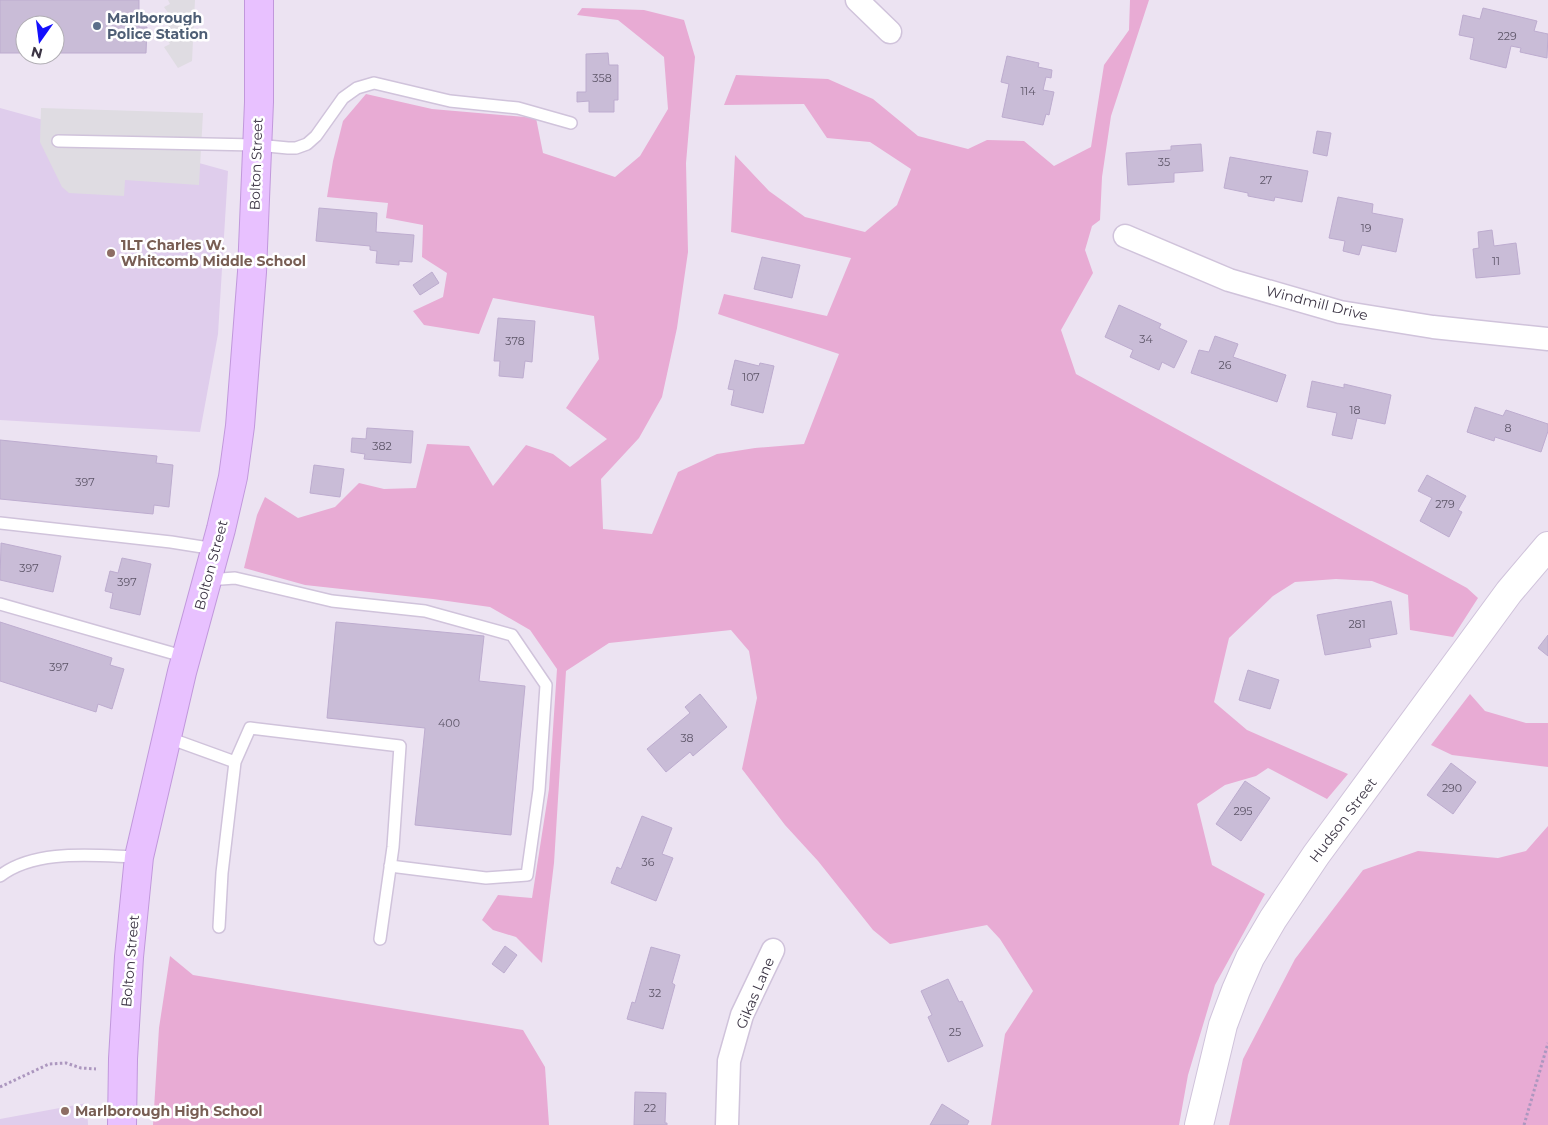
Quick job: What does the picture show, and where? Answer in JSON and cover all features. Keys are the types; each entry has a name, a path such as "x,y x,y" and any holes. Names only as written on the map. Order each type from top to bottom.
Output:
{"main road":[{"name":"Bolton Street","path":"122,1125 123,1058 129,957 139,856 166,736 233,477 240,426 251,281 257,146 259,0"}],"street":[{"path":"857,0 890,32"},
{"name":"Windmill Drive","path":"1125,236 1229,280 1340,312 1432,327 1548,338"},
{"name":"Hudson Street","path":"1199,1125 1223,1025 1250,958 1272,919 1316,855 1509,592 1548,546"},
{"name":"Gikas Lane","path":"727,1125 729,1061 742,1015 773,950"}],"lane":[{"path":"58,141 296,148 307,144 316,136 343,98 356,88 374,83 450,101 518,108 571,123"},
{"path":"0,522 172,542 215,549"},
{"path":"207,580 235,578 332,600 425,611 512,635 546,684 538,790 527,875 486,878 390,866"},
{"path":"0,604 186,658"},
{"path":"219,927 222,873 235,762 250,728 400,746 390,866 380,939"},
{"path":"166,736 235,762"},
{"path":"0,876 9,869 37,860 69,855 139,856"}],"path":[{"path":"1524,1125 1548,1042"},
{"path":"0,1087 50,1064 66,1063 81,1068 96,1069"}],"shaded area":[{"path":"168,0 195,0 192,61 178,68 164,47 170,44 163,34 171,29 164,22 171,17 164,7 170,4"},
{"path":"1130,0 1149,0 1111,116 1102,177 1100,220 1092,226 1085,250 1093,273 1061,330 1076,374 1467,588 1478,598 1453,637 1410,630 1408,595 1372,581 1336,579 1295,582 1273,596 1229,638 1214,702 1247,730 1348,774 1327,799 1268,768 1256,776 1225,785 1197,804 1212,865 1265,894 1215,985 1188,1075 1179,1125 991,1125 1005,1034 1033,991 1000,939 987,925 890,944 873,930 818,861 785,825 742,769 757,698 749,651 731,630 609,643 566,671 554,863 542,963 516,937 493,930 482,920 498,895 532,898 549,789 557,669 530,630 490,607 305,585 244,568 257,515 265,497 298,518 335,507 359,483 384,489 416,488 427,444 469,446 493,486 526,445 553,454 570,467 607,439 566,408 599,359 594,316 493,298 479,334 424,325 413,311 443,297 447,273 422,257 423,225 386,218 388,203 327,197 333,161 343,121 366,94 432,109 536,118 543,153 615,177 640,156 668,109 664,57 618,20 577,15 582,8 644,10 684,20 695,57 686,163 688,252 677,328 662,397 639,438 601,479 603,529 652,534 678,472 717,454 755,448 804,444 839,354 718,314 724,294 827,316 851,258 731,232 735,155 769,191 805,217 865,232 897,205 911,169 870,142 827,138 804,104 724,105 736,75 828,79 873,99 918,136 968,149 987,140 1024,141 1054,166 1091,147 1104,65 1129,30"},
{"name":"1LT Charles W. Whitcomb Middle School","path":"0,108 228,171 218,334 200,432 0,420"},
{"path":"41,108 203,113 199,185 125,180 124,196 69,193 62,187 40,142"},
{"path":"1470,694 1485,711 1526,723 1548,723 1548,767 1452,755 1431,745"},
{"path":"1548,826 1548,1125 1229,1125 1243,1059 1295,959 1363,870 1418,851 1498,858 1526,851"},
{"path":"170,956 193,975 523,1030 545,1067 549,1125 153,1125 159,1028"},
{"name":"Marlborough High School","path":"87,1103 88,1125 0,1125 0,1119"}],"building":[{"name":"Marlborough Police Station","path":"0,0 139,0 139,27 147,27 146,53 65,53 65,15 15,15 15,53 0,53"},
{"path":"1483,8 1537,21 1534,31 1548,34 1547,58 1520,52 1521,48 1511,46 1506,68 1470,59 1474,38 1459,35 1463,15 1480,19"},
{"path":"608,53 609,65 618,65 618,100 614,100 614,112 589,112 589,101 577,102 577,92 586,92 586,54"},
{"path":"1007,56 1039,63 1038,67 1052,70 1051,78 1046,77 1043,90 1054,92 1049,115 1046,114 1043,125 1002,117 1009,84 1001,82"},
{"path":"1317,131 1331,133 1327,156 1313,153"},
{"path":"1201,144 1203,171 1174,173 1174,182 1128,185 1126,153 1171,150 1171,146"},
{"path":"1230,157 1308,171 1302,202 1275,197 1274,201 1248,196 1248,193 1224,188"},
{"path":"1338,197 1373,204 1372,213 1403,219 1396,252 1362,245 1359,255 1343,251 1345,241 1329,238"},
{"path":"319,208 377,213 376,232 414,235 412,262 399,261 399,265 376,263 377,251 370,250 370,246 316,241"},
{"path":"1492,230 1494,246 1516,243 1520,274 1476,278 1473,249 1479,248 1478,232"},
{"path":"762,257 800,265 792,298 754,289"},
{"path":"432,272 439,283 420,295 413,285"},
{"path":"1119,305 1161,324 1159,328 1187,341 1174,368 1162,362 1159,370 1130,357 1133,350 1105,337"},
{"path":"498,318 535,321 532,362 525,361 523,378 499,376 500,361 494,361"},
{"path":"1215,336 1238,344 1233,357 1286,375 1277,402 1191,373 1199,350 1209,352"},
{"path":"735,360 759,366 760,363 774,366 763,413 731,405 734,390 728,389"},
{"path":"1312,381 1344,388 1344,384 1391,395 1385,424 1357,418 1352,439 1332,435 1337,413 1307,407"},
{"path":"1475,407 1503,416 1506,410 1548,424 1548,431 1541,452 1495,437 1494,441 1467,432"},
{"path":"367,428 413,431 411,463 364,459 365,454 351,452 352,438 366,439"},
{"path":"0,440 157,456 156,463 173,465 169,507 154,505 153,514 0,499"},
{"path":"314,465 344,469 340,497 310,493"},
{"path":"1427,475 1466,496 1458,510 1462,512 1449,537 1420,521 1432,498 1418,491"},
{"path":"1,543 61,556 53,592 0,580"},
{"path":"122,558 151,564 140,615 110,608 113,593 105,591 110,571 118,573"},
{"path":"1391,601 1397,634 1369,639 1371,647 1325,655 1317,615"},
{"path":"0,622 112,658 110,665 124,669 112,709 98,704 96,712 0,681"},
{"path":"336,622 484,636 479,681 525,686 511,835 415,825 425,728 327,718"},
{"path":"1548,635 1548,656 1538,648"},
{"path":"1248,670 1279,680 1270,709 1239,700"},
{"path":"700,694 727,727 693,756 690,752 666,772 647,749 690,713 685,707"},
{"path":"1451,763 1476,782 1453,814 1427,795"},
{"path":"1245,781 1270,798 1241,841 1216,824"},
{"path":"642,816 672,828 662,854 673,858 656,901 611,883 617,867 621,869"},
{"path":"505,946 517,955 504,973 492,964"},
{"path":"651,947 680,955 672,983 675,985 663,1029 627,1019 632,1002 635,1003"},
{"path":"948,979 959,1002 962,1001 983,1046 948,1062 928,1017 932,1015 921,991"},
{"path":"635,1092 666,1093 665,1123 667,1125 634,1125"},
{"path":"942,1104 969,1121 967,1125 930,1125"}],"place":[{"name":"Marlborough Police Station","path":"97,26"},
{"name":"1LT Charles W. Whitcomb Middle School","path":"111,253"},
{"name":"Marlborough High School","path":"65,1111"}]}
